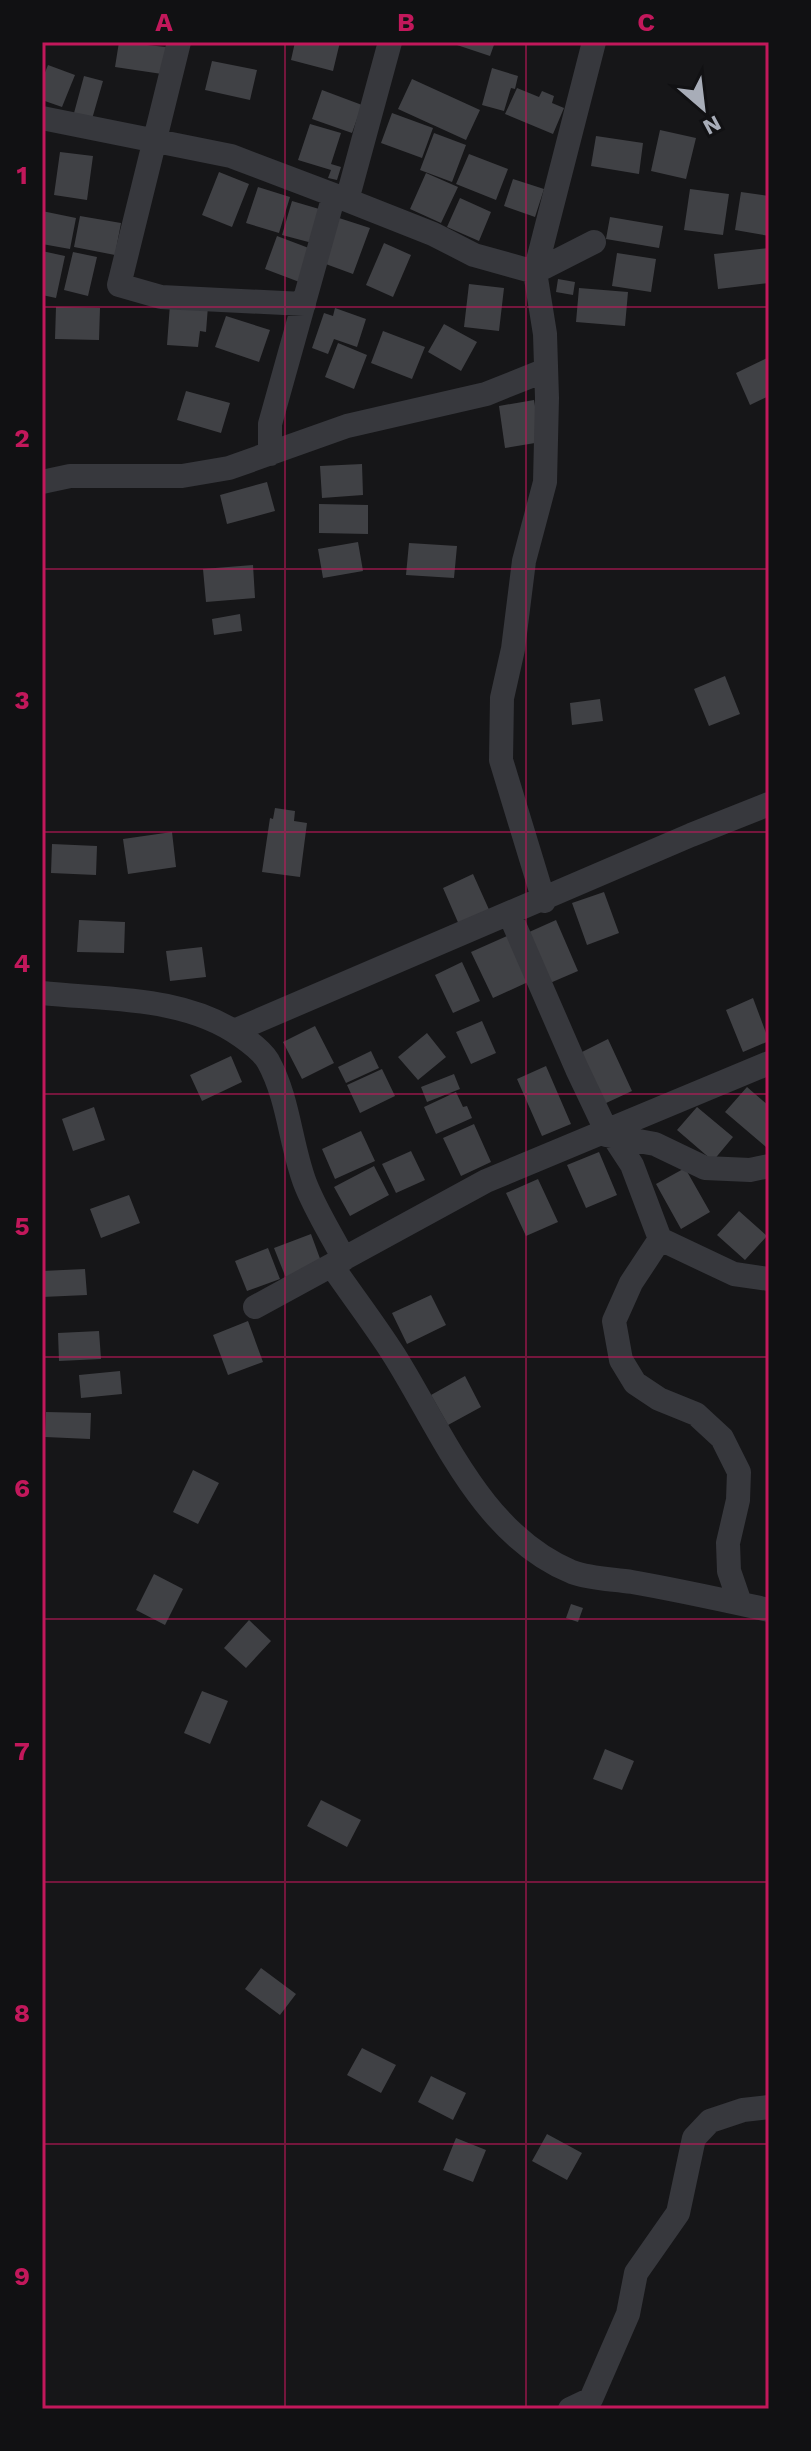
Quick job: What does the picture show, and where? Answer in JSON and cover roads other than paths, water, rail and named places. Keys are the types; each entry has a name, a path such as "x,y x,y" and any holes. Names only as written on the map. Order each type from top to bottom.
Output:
{"street":[{"path":"179,42 119,285 161,297 304,304"},
{"path":"270,454 270,424 304,304 390,42"},
{"path":"544,901 501,760 502,698 513,649 524,561 545,482 545,334 535,272 594,42"},
{"path":"42,118 231,156 433,234 474,255 535,272 594,242"},
{"path":"42,482 70,476 182,476 229,468 347,426 486,394 546,370"},
{"path":"234,1031 769,804"},
{"path":"510,915 606,1133 632,1165 660,1239 734,1274 769,1279"},
{"path":"42,993 188,1010 222,1023 267,1059 282,1092 305,1183 338,1262 441,1440 481,1498 522,1540 575,1574 702,1594 769,1610"},
{"path":"255,1307 486,1181 769,1063"},
{"path":"606,1133 655,1144 705,1168 750,1170 769,1166"},
{"path":"660,1239 631,1283 614,1321 621,1360 635,1383 659,1399 696,1414 722,1438 739,1472 738,1500 728,1543 729,1571 740,1603"},
{"path":"570,2409 591,2399 628,2314 636,2273 678,2213 694,2138 710,2121 743,2110 769,2107"}]}
